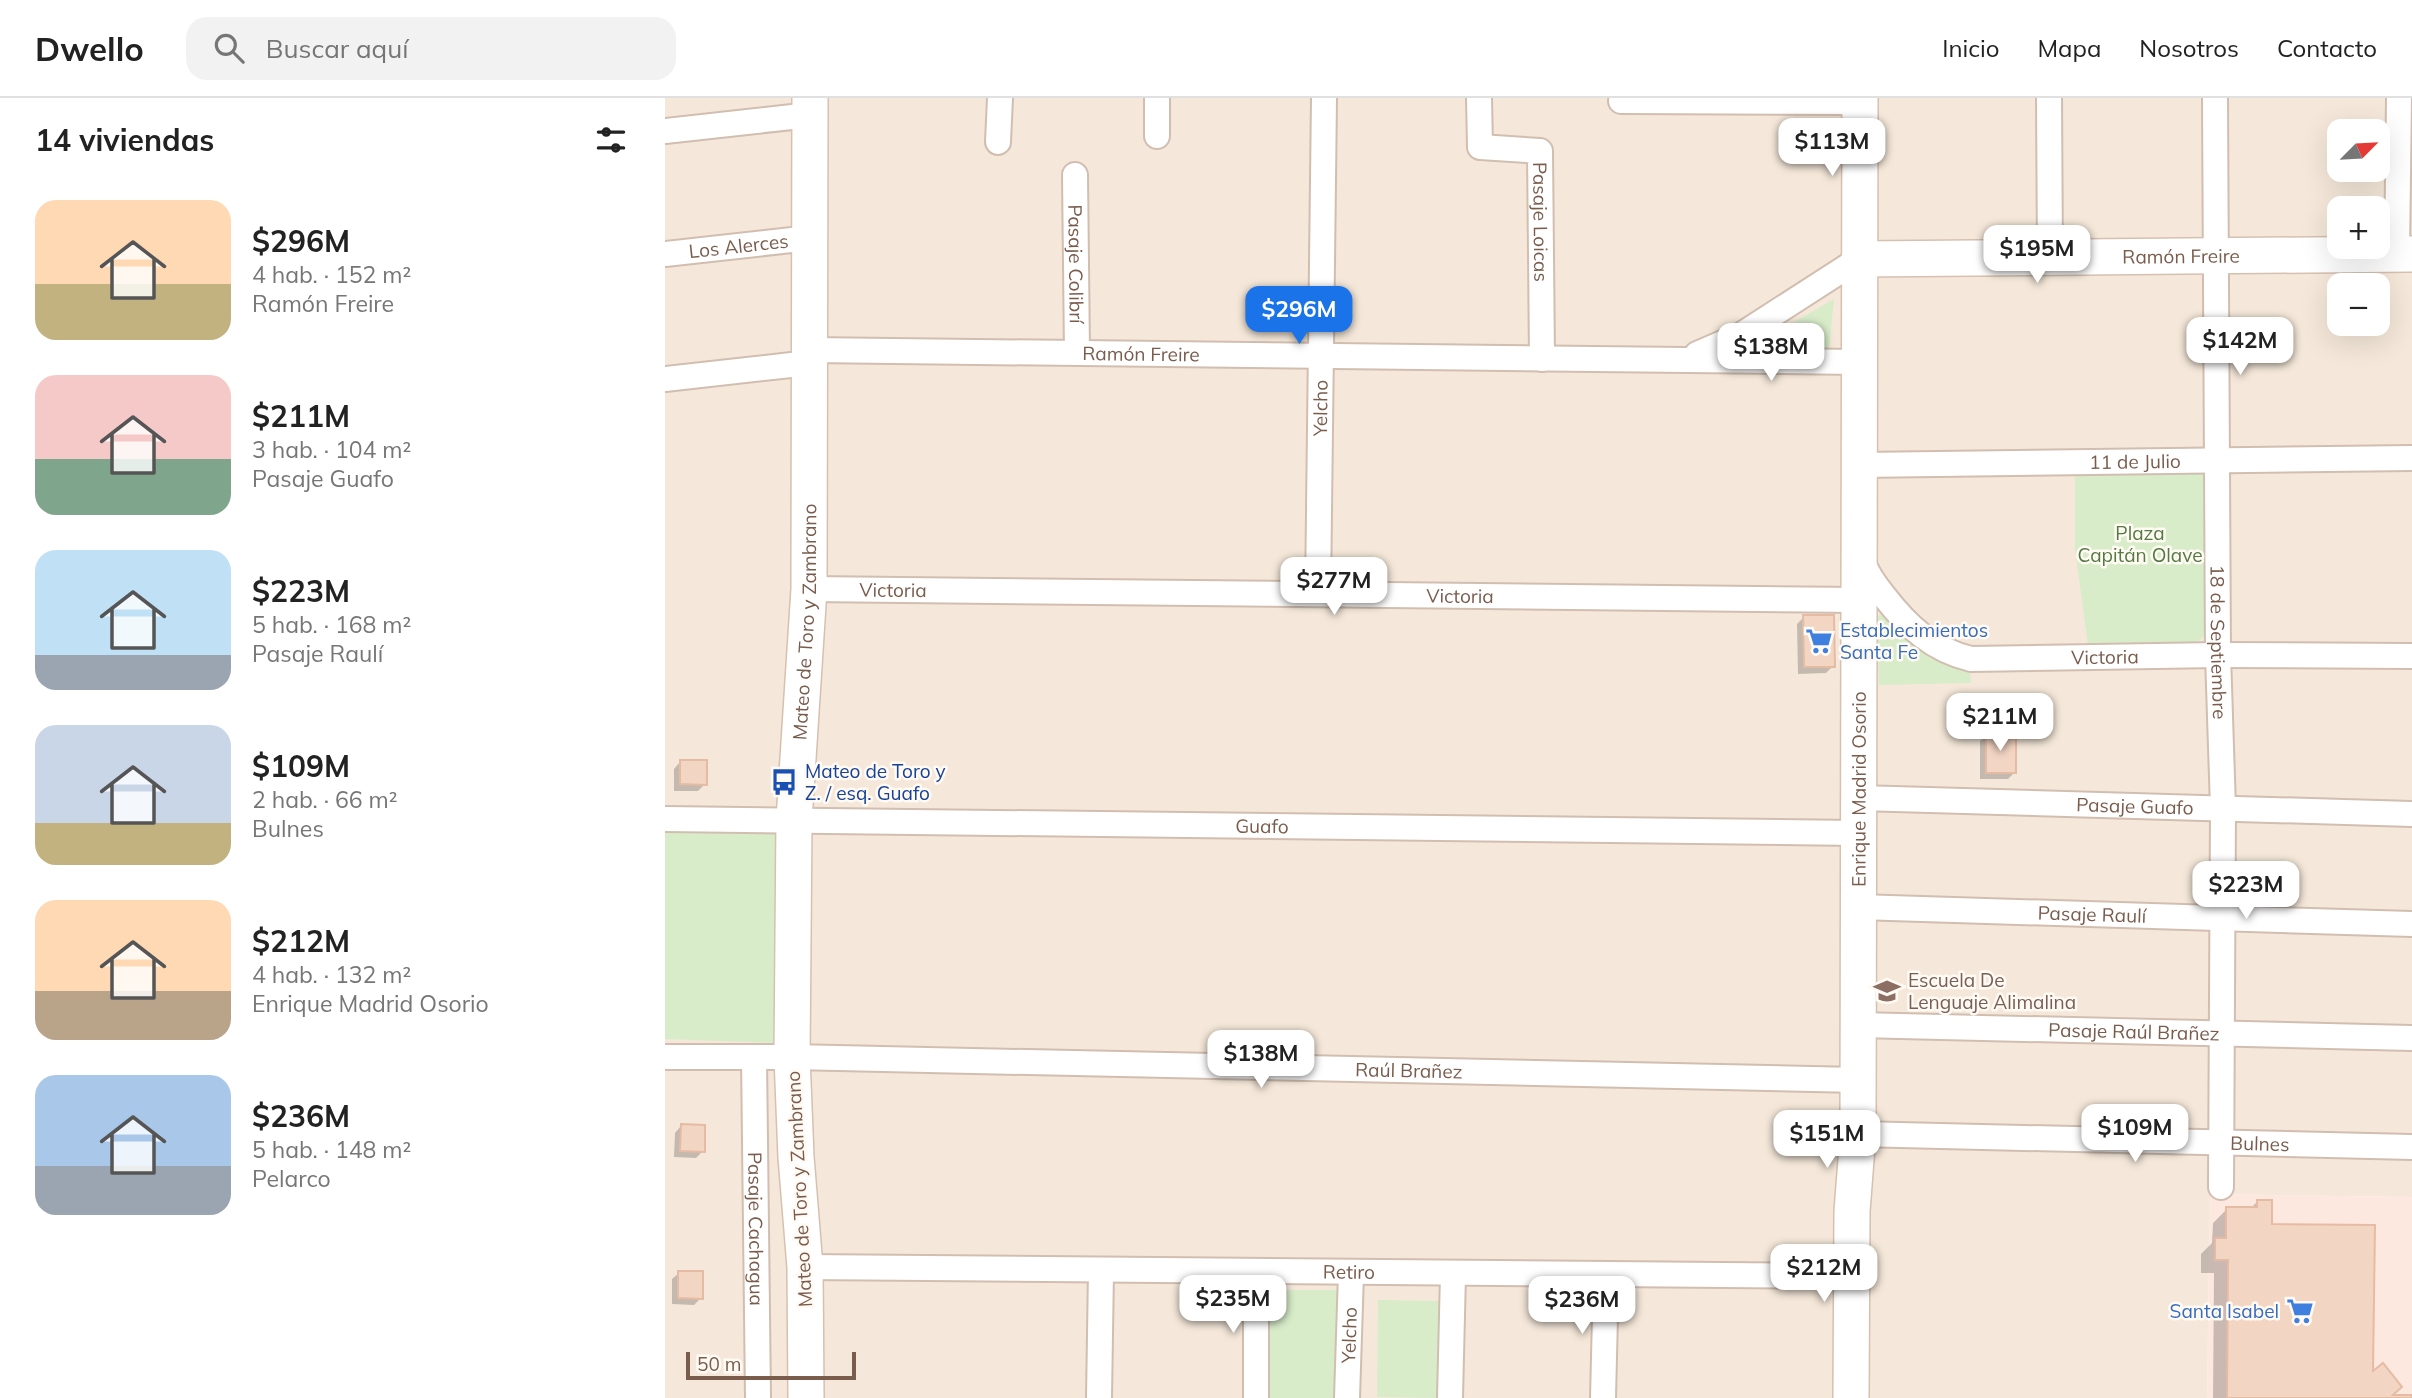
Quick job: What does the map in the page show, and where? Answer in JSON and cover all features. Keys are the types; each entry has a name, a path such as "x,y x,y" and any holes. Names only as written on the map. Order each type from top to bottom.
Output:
{"street":[{"path":"998,142 1000,98"},
{"path":"1157,98 1157,136"},
{"name":"Yelcho","path":"1318,594 1324,98"},
{"name":"Pasaje Loicas","path":"1479,98 1480,147 1540,151 1542,359"},
{"path":"2049,98 2050,257"},
{"name":"18 de Septiembre","path":"2215,98 2218,655 2223,808 2224,1033 2221,1187"},
{"path":"2399,98 2405,254"},
{"path":"1621,101 1860,100"},
{"name":"Enrique Madrid Osorio","path":"1851,1398 1852,1211 1858,1134 1860,100"},
{"path":"665,131 810,107"},
{"name":"Mateo de Toro y Zambrano","path":"806,1398 805,1267 796,1157 792,1058 794,820 809,589 810,107"},
{"name":"Pasaje Colibrí","path":"1075,175 1077,353"},
{"name":"Los Alerces","path":"665,254 810,238"},
{"name":"Ramón Freire","path":"1683,359 1741,335 1859,259 2405,254"},
{"name":"Ramón Freire","path":"665,379 809,356 1077,353 1859,362"},
{"name":"11 de Julio","path":"1859,465 2412,458"},
{"name":"Victoria","path":"1859,541 1862,562 1888,602 1921,637 1953,654 1971,659 2218,655 2412,656"},
{"name":"Victoria","path":"809,589 1859,600"},
{"name":"Pasaje Guafo","path":"1859,815 2223,808 2412,814"},
{"name":"Guafo","path":"665,819 1859,815"},
{"name":"Pasaje Raulí","path":"1858,907 2412,924"},
{"name":"Pasaje Raúl Brañez","path":"1858,1025 2412,1038"},
{"name":"Raúl Brañez","path":"665,1057 1858,1080"},
{"name":"Pasaje Cachagua","path":"754,1057 758,1398"},
{"name":"Bulnes","path":"1858,1134 2412,1147"},
{"name":"Retiro","path":"805,1267 1852,1276"},
{"path":"1099,1398 1101,1271"},
{"path":"1255,1398 1256,1272"},
{"name":"Yelcho","path":"1347,1398 1351,1273"},
{"path":"1450,1398 1453,1274"},
{"path":"1603,1398 1606,1275"}],"shaded area":[{"path":"665,98 2412,98 2412,1197 2210,1194 2207,1398 665,1398"},
{"name":"Santa Isabel","path":"2210,1194 2412,1197 2412,1398 2207,1398"}],"green space":[{"path":"1834,299 1829,350 1742,352"},
{"name":"Plaza Capitán Olave","path":"2075,467 2203,473 2206,482 2206,633 2200,640 2193,644 2088,646 2075,549"},
{"path":"1879,615 1885,615 1970,671 1971,683 1879,685"},
{"path":"665,825 779,829 776,1043 665,1039"},
{"path":"1260,1290 1337,1290 1337,1398 1259,1398"},
{"path":"1378,1300 1440,1301 1439,1398 1377,1397"}],"building":[{"name":"Establecimientos Santa Fe","path":"1803,615 1834,615 1835,667 1804,667"},
{"path":"1986,732 2007,732 2007,739 2016,738 2016,773 1986,773"},
{"path":"680,760 707,760 707,785 680,784"},
{"path":"681,1124 705,1125 705,1152 680,1151"},
{"name":"Santa Isabel","path":"2257,1200 2272,1200 2272,1224 2375,1225 2373,1371 2383,1363 2402,1387 2393,1395 2412,1395 2412,1398 2227,1398 2228,1260 2215,1260 2215,1238 2226,1238 2226,1207 2257,1207"},
{"path":"678,1271 703,1271 703,1299 678,1298"}],"place":[{"name":"Establecimientos Santa Fe","path":"1819,641"},
{"name":"Mateo de Toro y Z. / esq. Guafo","path":"784,782"},
{"name":"Escuela De Lenguaje Alimalina","path":"1887,991"},
{"name":"Santa Isabel","path":"2300,1311"}]}
